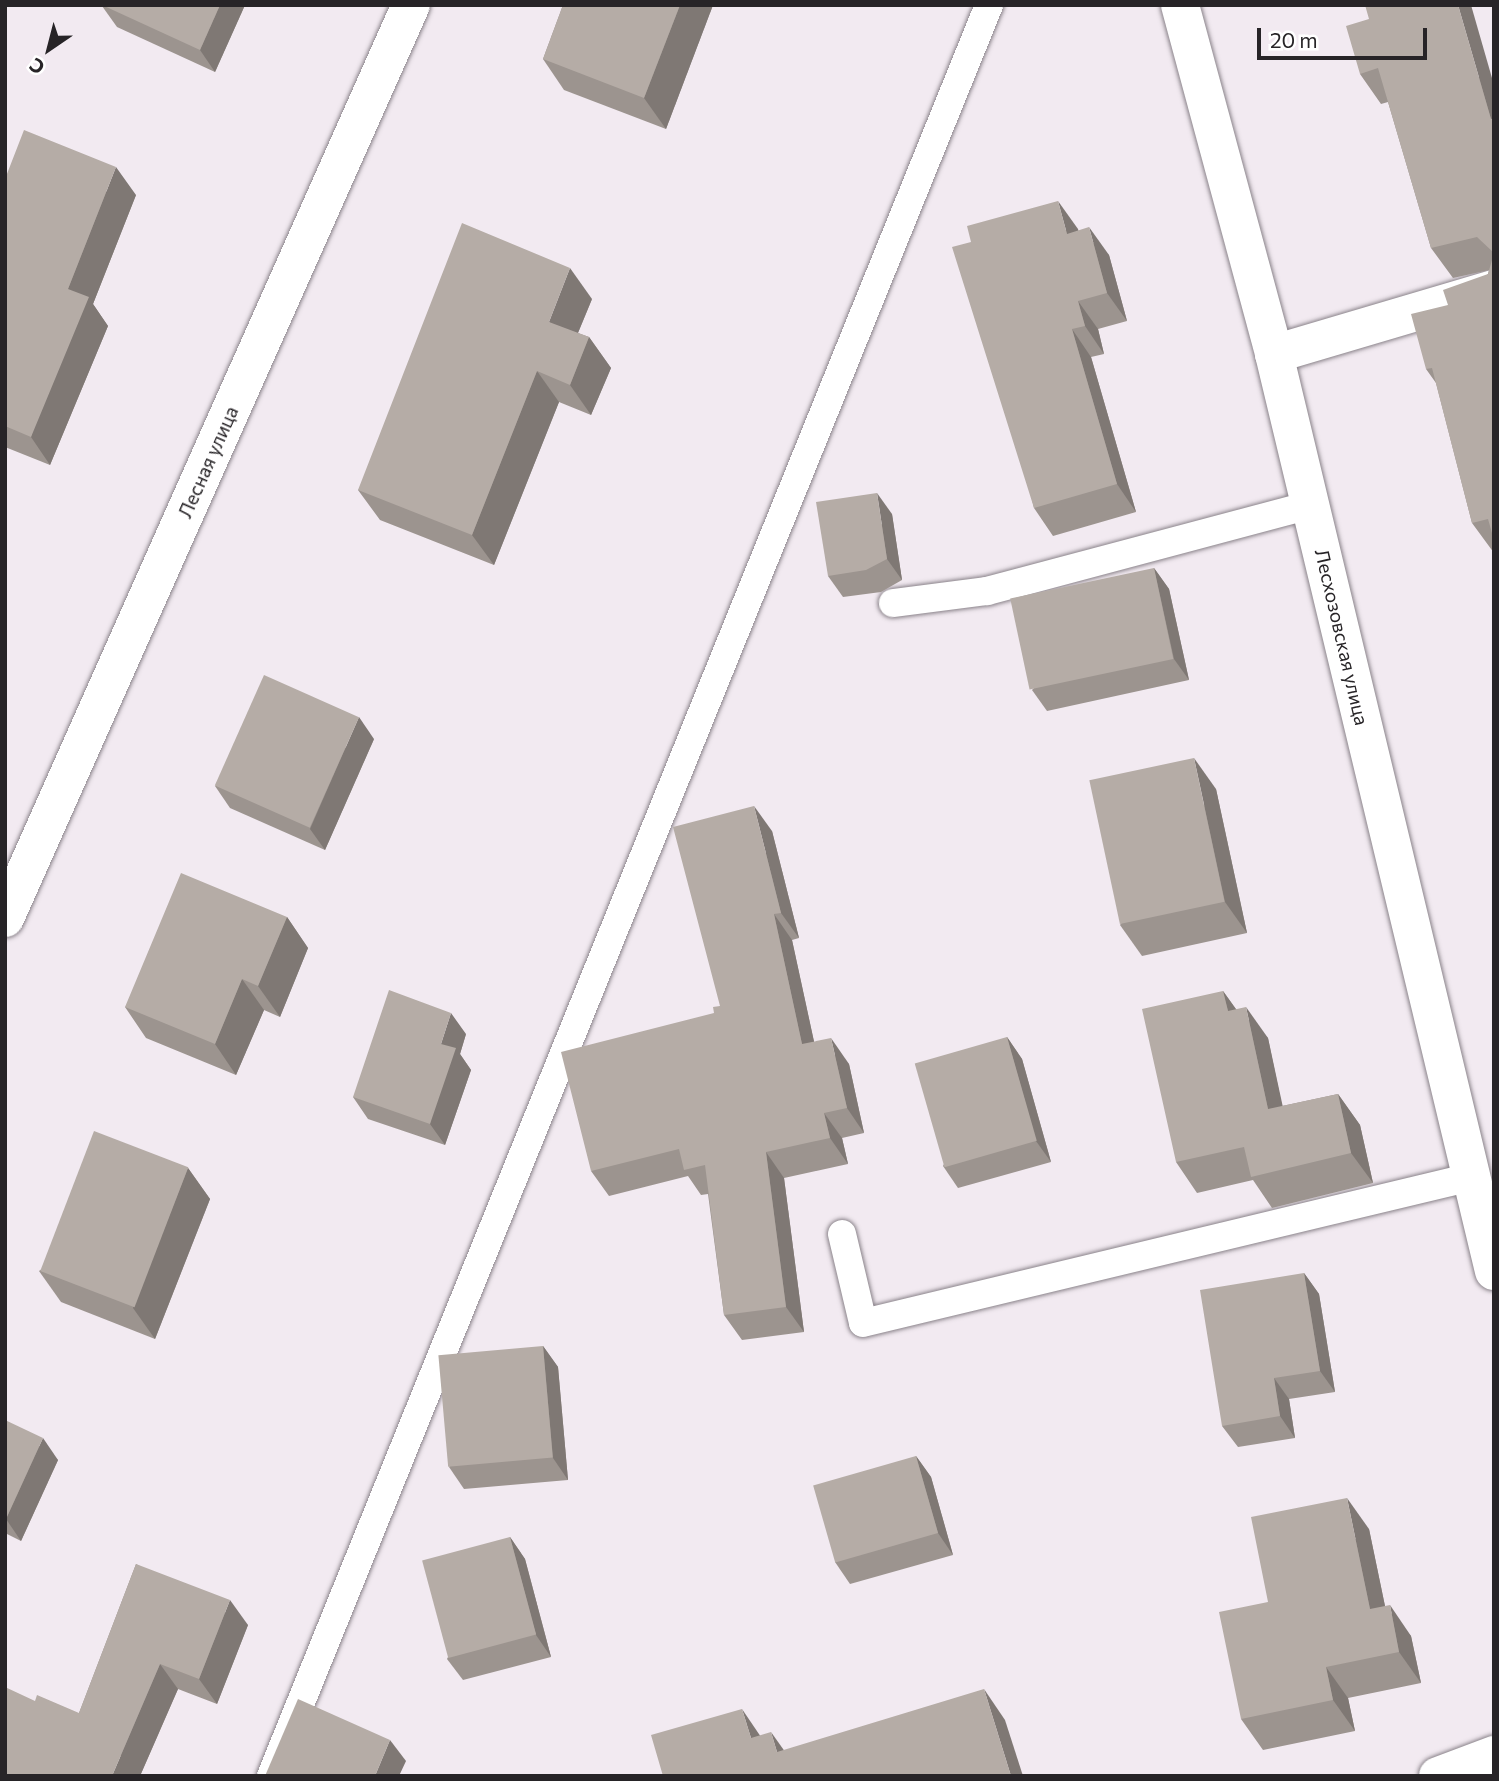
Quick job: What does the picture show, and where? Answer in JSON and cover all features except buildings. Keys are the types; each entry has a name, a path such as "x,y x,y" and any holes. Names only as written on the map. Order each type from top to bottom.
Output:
{"street":[{"name":"Лесная улица","path":"5,918 411,5"},
{"name":"Лесхозовская улица","path":"1180,5 1274,354 1494,1271"},
{"path":"1274,354 1494,289"},
{"path":"1438,1776 1494,1755"}],"lane":[{"path":"271,1776 989,5"},
{"path":"893,603 987,591 1311,505"},
{"path":"842,1234 863,1323 1471,1177"}]}
